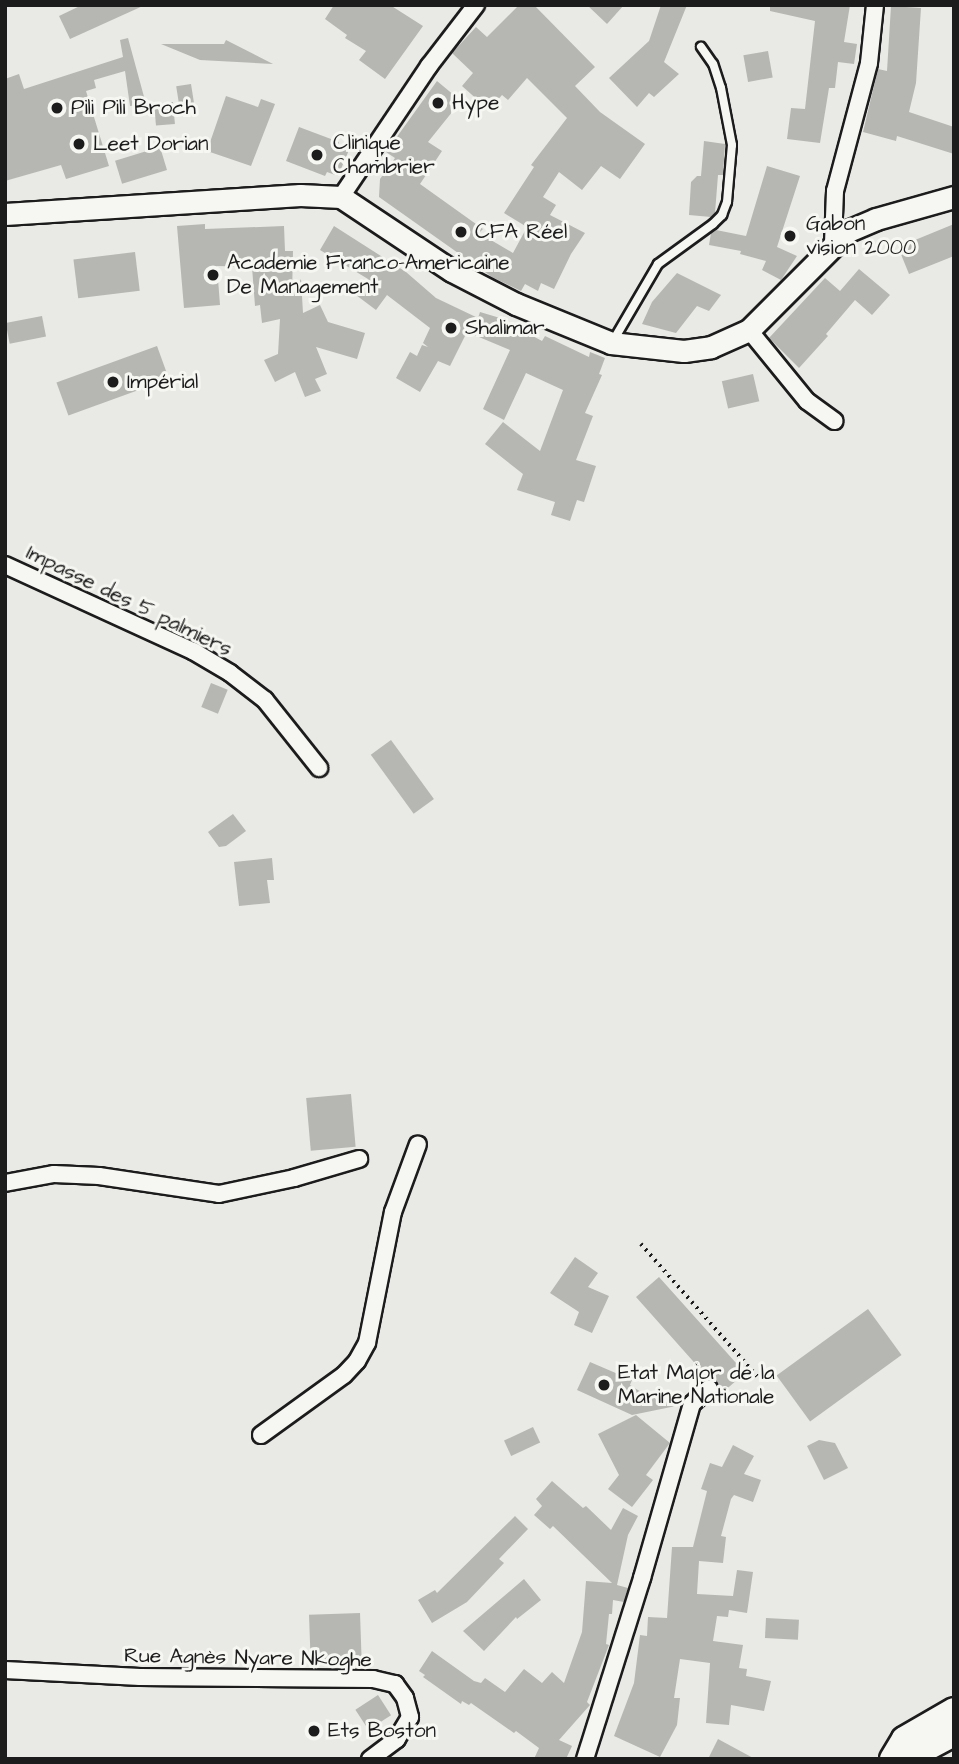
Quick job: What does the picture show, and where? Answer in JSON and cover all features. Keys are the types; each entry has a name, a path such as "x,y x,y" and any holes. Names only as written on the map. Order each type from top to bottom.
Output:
{"main road":[{"path":"892,1759 904,1739 954,1710"},
{"path":"900,1759 909,1758 954,1734"}],"street":[{"path":"341,197 429,66 476,5"},
{"path":"833,243 835,191 869,63 875,5"},
{"path":"5,214 310,194 341,197 467,280 554,321 611,343 637,348 698,350 732,340 749,330 784,298 833,243 848,231 876,219 954,197"},
{"path":"749,330 807,401 835,421"},
{"name":"Impasse des 5 palmiers","path":"5,565 192,651 249,685 279,715 318,768"},
{"path":"261,1435 344,1375 362,1352 382,1279 393,1212 418,1144"},
{"path":"5,1183 54,1174 100,1176 219,1194 294,1178 359,1159"},
{"path":"585,1759 639,1590 692,1404 709,1388"},
{"name":"Rue Agnès Nyare Nkoghe","path":"5,1670 140,1677 373,1679 395,1684 405,1698 410,1717 397,1739 370,1759"}],"lane":[{"path":"611,343 658,264 713,224 722,215 727,202 732,145 717,76 709,56 701,47"}],"path":[{"path":"641,1244 757,1376"}],"building":[{"path":"82,5 145,5 70,39 59,16"},
{"path":"334,5 390,5 423,26 385,79 359,60 366,51 345,38 347,35 325,19"},
{"path":"519,5 534,5 595,67 575,86 600,112 645,144 620,179 601,166 582,190 559,172 543,197 556,205 550,215 585,233 554,289 541,283 538,291 525,284 521,291 492,277 379,197 380,179 395,158 386,152 437,81 461,101 428,142 442,151 420,184 483,229 479,233 513,253 527,227 504,213 534,167 531,165 567,118 527,78 508,100 502,95 489,110 462,86 473,73 452,53 476,27 487,37"},
{"path":"587,5 624,5 607,24"},
{"path":"661,5 687,5 664,62 679,74 654,97 649,93 637,107 609,78 649,41"},
{"path":"770,5 850,5 844,42 857,44 854,64 838,62 835,88 829,88 820,143 787,139 791,108 805,109 815,21 770,11"},
{"path":"891,6 921,8 916,83 909,112 954,127 954,154 897,136 896,141 863,132 878,69 887,71"},
{"path":"128,38 146,104 130,106 125,71 94,80 96,88 86,91 109,166 66,179 61,165 5,181 5,79 19,74 24,89 123,57 120,40"},
{"path":"226,40 273,64 200,60 161,44 224,44"},
{"path":"768,51 773,78 748,82 743,55"},
{"path":"191,84 195,108 180,110 176,86"},
{"path":"226,96 258,107 261,99 275,104 251,166 207,151"},
{"path":"173,102 175,124 156,126 154,104"},
{"name":"Clinique Chambrier","path":"299,127 339,142 338,145 349,150 338,176 327,172 325,176 286,161"},
{"path":"704,141 725,144 723,175 718,175 715,213 711,217 689,215 691,182 701,176"},
{"path":"160,147 167,170 122,184 115,161"},
{"path":"767,166 800,176 777,247 797,256 781,280 762,270 766,261 740,254 741,251 709,245 711,233 716,230 746,236"},
{"path":"205,224 205,229 284,226 285,251 293,251 292,295 301,279 303,313 320,305 328,322 365,333 357,359 316,347 327,374 315,379 321,391 305,397 295,372 275,382 264,360 278,354 280,319 262,323 260,305 255,306 252,267 217,266 220,305 184,308 177,226"},
{"path":"954,224 954,256 909,274 898,247"},
{"path":"334,226 406,272 436,298 478,318 480,312 500,318 542,341 545,336 589,357 590,352 605,358 599,374 602,375 585,413 593,416 576,460 596,466 584,502 577,500 570,521 551,515 555,502 517,490 523,474 485,444 503,422 540,451 563,390 526,373 504,420 483,409 510,350 467,332 450,366 438,361 420,392 396,378 410,352 417,356 422,345 428,347 423,343 430,328 387,295 376,310 356,295 368,279 320,250"},
{"path":"135,252 140,291 78,298 73,260"},
{"path":"859,269 890,295 872,315 855,300 799,368 769,338 825,278 840,291"},
{"path":"677,273 721,295 709,311 697,306 676,333 642,324 652,302"},
{"path":"42,316 46,337 10,344 6,323"},
{"name":"Impérial","path":"157,346 169,379 68,415 56,383"},
{"path":"753,374 759,401 728,408 722,381"},
{"path":"211,683 228,690 218,714 201,707"},
{"path":"391,740 434,799 414,814 371,755"},
{"path":"233,814 246,831 226,846 219,847 208,832"},
{"path":"272,858 274,880 267,880 270,903 239,906 234,862"},
{"path":"351,1094 356,1147 311,1151 306,1098"},
{"path":"575,1257 598,1273 588,1287 609,1296 592,1333 574,1325 579,1312 550,1293"},
{"path":"659,1277 745,1373 722,1393 717,1381 708,1378 636,1297"},
{"path":"868,1309 902,1355 810,1422 777,1375"},
{"name":"Etat Major de la Marine Nationale","path":"590,1362 632,1380 630,1385 641,1392 676,1406 632,1415 577,1390"},
{"path":"636,1415 670,1443 646,1475 653,1480 632,1507 608,1489 619,1475 598,1434"},
{"path":"533,1427 540,1442 511,1456 504,1441"},
{"path":"819,1440 835,1443 848,1468 824,1480 807,1446"},
{"path":"733,1445 754,1456 744,1474 761,1480 753,1502 734,1495 731,1499 721,1536 726,1537 723,1563 699,1561 697,1594 733,1596 737,1570 753,1572 747,1613 729,1610 728,1617 717,1616 713,1641 743,1645 739,1668 747,1669 746,1676 771,1681 764,1711 731,1705 729,1725 706,1723 710,1663 680,1659 674,1698 680,1698 677,1725 660,1757 614,1736 634,1683 640,1635 647,1636 648,1617 667,1618 672,1547 693,1547 707,1491 701,1489 710,1463 722,1467"},
{"path":"552,1481 583,1508 586,1506 611,1530 623,1508 638,1516 628,1535 617,1585 628,1588 624,1602 613,1600 606,1644 609,1645 587,1702 590,1705 559,1740 572,1746 566,1759 534,1759 539,1748 471,1703 469,1705 462,1701 461,1704 423,1677 425,1675 419,1671 432,1651 474,1681 481,1683 485,1678 505,1692 524,1669 542,1683 552,1672 564,1683 582,1632 586,1581 612,1583 553,1526 550,1529 534,1515 542,1506 536,1499"},
{"path":"515,1516 528,1529 499,1559 504,1563 467,1602 432,1623 418,1600 435,1590 437,1593"},
{"path":"524,1579 541,1600 517,1619 516,1617 484,1651 463,1631"},
{"path":"360,1613 362,1662 311,1664 309,1615"},
{"path":"766,1618 799,1620 798,1640 765,1638"},
{"path":"378,1695 391,1715 368,1730 355,1710"},
{"path":"718,1739 755,1759 708,1759"}],"place":[{"name":"Hype","path":"438,103"},
{"name":"Pili Pili Broch","path":"57,108"},
{"name":"Leet Dorian","path":"79,144"},
{"name":"Clinique Chambrier","path":"317,155"},
{"name":"CFA Réel","path":"461,232"},
{"name":"Gabon vision 2000","path":"790,236"},
{"name":"Academie Franco-Americaine De Management","path":"213,275"},
{"name":"Shalimar","path":"451,328"},
{"name":"Impérial","path":"113,382"},
{"name":"Etat Major de la Marine Nationale","path":"604,1385"},
{"name":"Ets Boston","path":"314,1731"}]}
